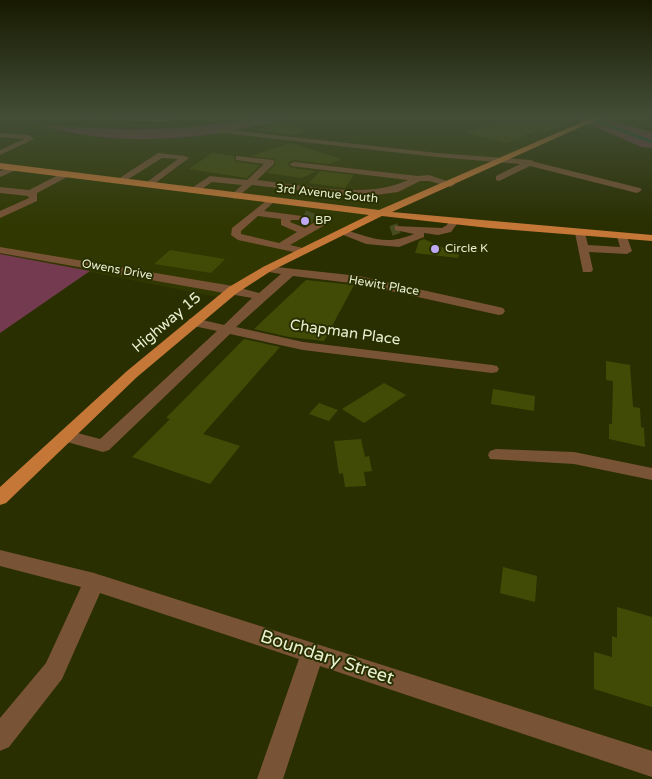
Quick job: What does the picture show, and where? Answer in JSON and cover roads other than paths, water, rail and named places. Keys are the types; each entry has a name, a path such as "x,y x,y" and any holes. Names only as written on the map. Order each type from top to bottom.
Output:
{"main road":[{"name":"Highway 15","path":"2,493 132,374 233,290 267,269 341,232 521,152"},
{"name":"3rd Avenue South","path":"0,166 234,196 454,221 652,238"}],"street":[{"path":"422,152 503,161 536,158"},
{"path":"523,152 637,190"},
{"path":"119,181 161,155 185,158 148,185"},
{"path":"234,196 271,162 239,158"},
{"path":"499,178 536,158"},
{"path":"294,164 357,183"},
{"path":"0,174 13,168"},
{"path":"0,190 32,192 66,174"},
{"path":"357,183 360,194 395,190 418,178"},
{"path":"193,191 210,179 250,182 357,183 430,178 451,184"},
{"path":"0,215 34,199 32,192"},
{"path":"271,200 236,230 236,235 242,238 303,251"},
{"path":"256,213 287,218 302,216"},
{"path":"287,218 285,223 305,232"},
{"path":"384,242 380,235 402,231 445,232 452,228 454,221"},
{"path":"281,246 318,223"},
{"path":"341,232 366,241 399,244 420,235 402,231"},
{"path":"580,233 587,270"},
{"path":"583,248 627,251 622,236"},
{"name":"Owens Drive","path":"0,250 233,290 261,297"},
{"name":"Hewitt Place","path":"267,269 377,284 499,310"},
{"path":"66,436 103,446 290,272"},
{"name":"Chapman Place","path":"194,322 303,346 492,369"},
{"path":"496,455 574,458 652,474"},
{"name":"Boundary Street","path":"0,558 94,582 652,764"},
{"path":"0,738 54,671 94,582"},
{"path":"270,779 312,654"}],"tunnel":[{"path":"304,215 320,221"},
{"path":"391,231 399,228"}],"place":[{"name":"BP","path":"305,221"},
{"name":"Circle K","path":"435,249"}]}
